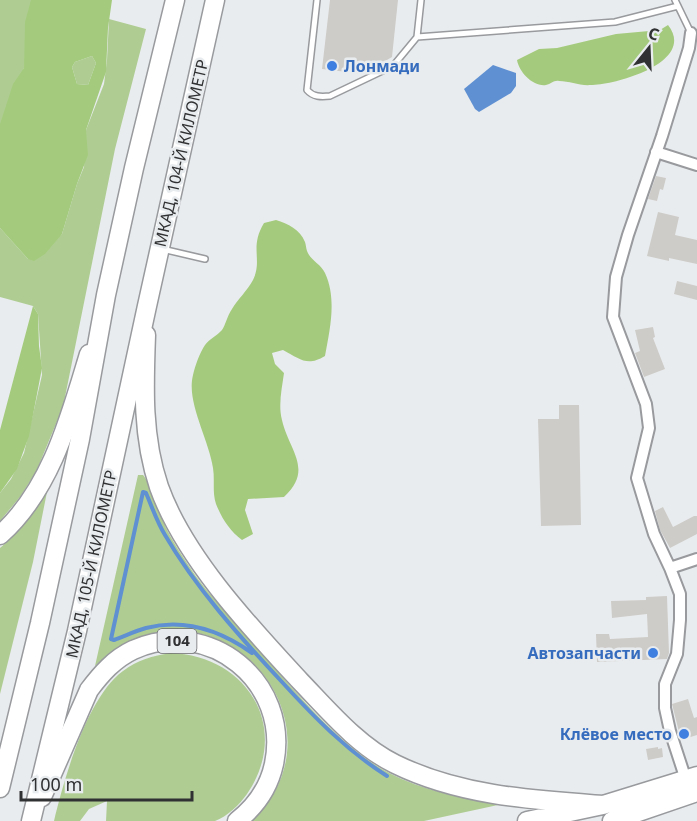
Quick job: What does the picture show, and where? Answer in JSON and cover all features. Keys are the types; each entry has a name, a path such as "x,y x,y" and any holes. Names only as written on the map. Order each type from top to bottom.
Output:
{"main road":[{"path":"0,788 40,623 80,439 106,295 134,168 175,0"},
{"name":"МКАД, 104-Й КИЛОМЕТР","path":"147,306 215,0"},
{"path":"0,535 28,503 45,476 72,410 106,295"},
{"path":"147,306 144,388 147,442 160,488 177,526 205,571 279,658 336,719 373,751 393,764 463,788 522,800 608,813"},
{"name":"МКАД, 105-Й КИЛОМЕТР","path":"31,821 77,631 147,306"},
{"name":"104","path":"31,821 89,690 100,675 115,661 132,651 150,644 169,641 208,646 242,665 266,696 273,714 276,753 272,772 253,806 237,821"},
{"path":"533,820 608,813 693,783"}],"street":[{"path":"691,33 689,48 616,277 613,317 646,404 649,428 637,478 654,534 680,594 677,654 665,684 665,708 670,731 693,783"},
{"path":"657,152 697,165"},
{"path":"670,568 697,559"}],"lane":[{"path":"317,0 307,90 320,97 330,96 393,66 417,38 421,0"},
{"path":"675,0 691,33"},
{"path":"417,38 615,22 678,6"},
{"path":"160,248 204,259"}],"green space":[{"path":"0,0 41,0 0,164"},
{"path":"31,0 112,0 106,72 86,130 88,155 62,234 45,254 34,261 28,259 0,228 0,124 13,84 24,68 25,22","holes":["92,56 96,63 88,85 77,84 72,67 75,62"]},
{"path":"109,19 146,29 115,149 63,407 36,472 20,497 0,521 0,493 11,479 24,453 42,375 38,314 33,306 0,297 0,228 28,259 62,234 84,167 86,130 104,84"},
{"path":"668,25 674,38 672,50 650,69 618,81 587,85 557,81 546,85 536,84 527,78 517,60 539,49 557,48 616,34 660,30"},
{"path":"92,56 96,63 88,85 77,84 72,67 75,62"},
{"path":"276,220 297,230 305,242 308,254 325,273 331,293 330,325 325,356 319,359 308,361 299,359 283,350 272,353 275,364 284,373 280,408 285,431 297,460 297,478 284,497 248,499 245,510 253,534 242,540 227,524 216,504 211,457 195,409 193,375 203,348 222,330 230,312 253,280 257,266 257,240 264,223"},
{"path":"33,306 38,314 42,368 29,436 17,469 0,493 0,430"},
{"path":"138,475 143,475 145,478 169,534 200,582 330,728 369,761 402,779 442,793 498,805 424,821 252,821 280,781 288,739 278,700 256,666 223,642 183,631 139,638 95,666"},
{"path":"47,492 33,562 0,694 0,548 26,522"},
{"path":"170,653 197,657 221,667 240,681 254,700 263,721 265,744 260,769 247,794 233,810 215,821 106,821 107,801 89,809 80,821 54,821 79,740 98,700 110,683 128,667 145,659"}],"water":[{"path":"493,65 516,73 516,86 511,93 479,112 464,89"}],"building":[{"path":"330,0 398,0 392,57 363,74 322,69"},
{"path":"656,176 666,178 657,201 648,199"},
{"path":"658,212 679,217 675,235 697,240 697,264 647,256"},
{"path":"677,281 697,286 697,300 674,294"},
{"path":"653,327 655,337 653,338 665,369 644,377 635,353 640,351 635,330"},
{"path":"559,405 579,405 581,525 541,526 538,419 559,419"},
{"path":"663,507 673,527 697,516 697,534 670,548 660,530 655,511"},
{"path":"667,596 669,653 667,659 597,662 596,634 609,634 610,639 648,637 647,614 612,618 611,601 646,600 646,597"},
{"path":"688,699 694,718 697,717 697,735 681,740 672,704"},
{"path":"658,747 658,749 662,748 663,757 648,760 646,749"}],"waterway":[{"path":"252,653 228,638 202,628 189,626 160,625 111,639 143,492 146,493 177,555 234,629 318,720 344,744 387,776"}],"place":[{"name":"Лонмади","path":"332,66"},
{"name":"Автозапчасти","path":"653,653"},
{"name":"Клёвое место","path":"684,734"}]}
